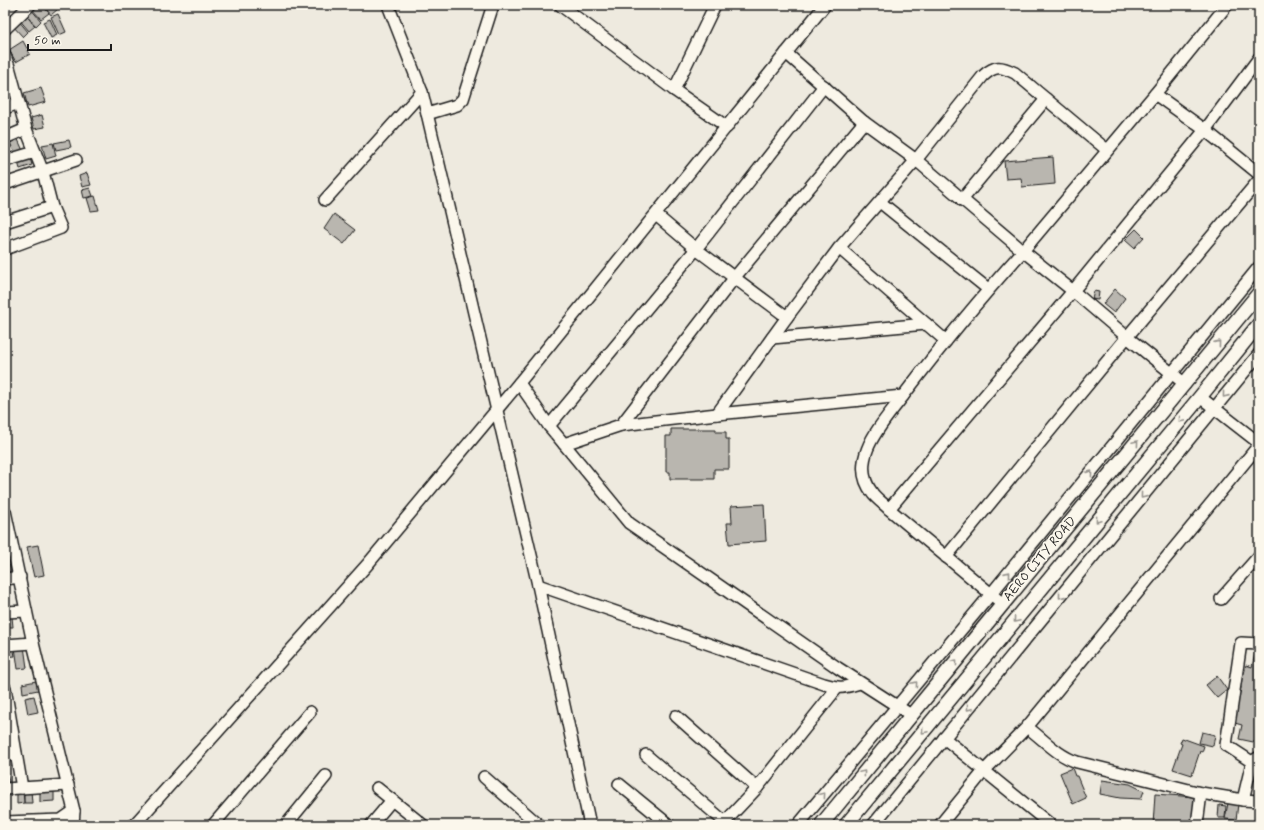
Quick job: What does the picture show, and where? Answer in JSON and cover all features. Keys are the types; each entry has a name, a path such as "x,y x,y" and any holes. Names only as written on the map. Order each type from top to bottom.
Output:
{"street":[{"path":"5,29 30,5"},
{"path":"388,5 422,92 538,585 590,825"},
{"path":"427,114 457,105 463,99 493,5"},
{"path":"560,5 674,90 727,127"},
{"path":"674,90 715,5"},
{"path":"134,825 367,565 497,410 825,5"},
{"path":"1003,604 873,494 865,478 863,462 869,443 946,341 1155,94 1227,5"},
{"path":"786,53 864,122 916,160 1023,251 1073,290 1171,374 1185,384"},
{"path":"5,56 26,129 43,172 52,207 61,228 5,249"},
{"path":"889,509 1205,130 1259,58"},
{"path":"717,414 839,248 916,160 989,70 997,67 1006,68 1016,73 1107,150"},
{"path":"549,426 696,249 824,86"},
{"path":"325,200 422,92"},
{"path":"1155,94 1205,130 1259,174"},
{"path":"962,200 1046,99"},
{"path":"5,108 19,103"},
{"path":"621,425 735,277 864,122"},
{"path":"5,138 26,129"},
{"path":"5,161 35,152"},
{"path":"5,184 76,160"},
{"path":"946,557 1127,337 1259,180"},
{"path":"880,202 988,290"},
{"path":"5,222 52,207"},
{"path":"656,215 696,249 787,317"},
{"path":"839,248 946,341"},
{"path":"798,825 991,594 1259,267"},
{"name":"AERO CITY ROAD","path":"821,825 1259,293"},
{"path":"772,338 926,324"},
{"name":"AERO CITY ROAD","path":"846,825 1259,324"},
{"path":"872,825 1259,354"},
{"path":"519,383 549,426 629,523 860,683 911,715"},
{"path":"564,444 621,425 903,396"},
{"path":"940,825 984,771 1027,726 1259,444 1200,397"},
{"path":"5,511 33,643 74,811 73,825"},
{"path":"1221,599 1259,556"},
{"path":"5,579 20,577"},
{"path":"538,585 837,688 860,683"},
{"path":"5,612 26,610"},
{"path":"5,645 33,643"},
{"path":"1244,800 1256,760 1226,745 1241,643 1259,644"},
{"path":"5,688 11,754 22,788"},
{"path":"646,755 723,823 757,788 837,688"},
{"path":"213,825 310,712"},
{"path":"676,716 757,788"},
{"path":"1027,726 1068,759 1201,794 1259,801"},
{"path":"944,738 1046,824"},
{"path":"286,825 326,776"},
{"path":"484,777 539,825"},
{"path":"619,784 669,825"},
{"path":"5,789 68,785"},
{"path":"377,788 423,825"},
{"path":"1197,825 1201,794"},
{"path":"371,825 392,800"},
{"path":"5,822 62,820 74,811"}],"building":[{"path":"32,5 42,5 49,13 41,19 30,7"},
{"path":"43,5 55,5 58,9 51,15"},
{"path":"30,8 41,21 36,26 24,13"},
{"path":"24,13 35,26 29,31 18,18"},
{"path":"58,14 66,32 59,35 51,17"},
{"path":"50,19 57,35 51,38 43,22"},
{"path":"18,20 28,32 23,37 12,25"},
{"path":"23,41 30,54 16,62 9,50"},
{"path":"41,88 46,102 28,107 24,93"},
{"path":"42,115 45,127 34,129 31,118"},
{"path":"16,135 24,153 16,156 8,138"},
{"path":"69,140 71,147 56,150 54,143"},
{"path":"8,142 11,148 5,150 5,143"},
{"path":"53,143 56,156 46,159 42,145"},
{"path":"1053,157 1055,184 1022,187 1021,178 1006,179 1004,161"},
{"path":"30,158 32,165 20,169 18,162"},
{"path":"87,173 91,185 82,187 79,176"},
{"path":"90,188 93,196 84,198 82,190"},
{"path":"95,196 99,210 91,211 87,198"},
{"path":"334,214 355,230 344,244 324,229"},
{"path":"1136,229 1144,237 1134,248 1125,240"},
{"path":"1115,289 1125,298 1114,313 1103,304"},
{"path":"1094,291 1099,292 1098,300 1092,299"},
{"path":"671,429 716,429 716,432 726,432 726,439 729,439 729,469 714,469 714,479 670,479 670,472 666,472 666,436 671,436"},
{"path":"764,504 766,541 729,544 727,523 732,523 731,506"},
{"path":"38,545 44,575 34,577 27,547"},
{"path":"10,554 12,561 5,563 5,555"},
{"path":"12,565 14,574 5,575 5,566"},
{"path":"12,617 13,627 5,627 5,618"},
{"path":"13,646 15,656 5,657 5,647"},
{"path":"24,646 27,668 18,669 15,647"},
{"path":"1256,648 1259,649 1258,743 1239,739 1242,725 1231,722 1236,712 1241,687 1236,686 1239,673 1244,674 1246,665 1252,667"},
{"path":"1217,676 1227,690 1217,698 1206,685"},
{"path":"36,681 38,690 23,693 22,684"},
{"path":"34,696 38,712 28,714 25,698"},
{"path":"1202,732 1215,735 1213,746 1199,743"},
{"path":"1182,738 1204,746 1202,752 1200,751 1192,775 1173,769 1182,744 1180,743"},
{"path":"1072,768 1086,798 1073,804 1060,773"},
{"path":"5,771 7,771 9,782 5,782"},
{"path":"1102,780 1130,784 1144,791 1141,799 1120,798 1100,794"},
{"path":"54,789 54,801 40,802 40,790"},
{"path":"31,790 32,803 24,803 24,791"},
{"path":"17,791 23,791 24,803 17,804"},
{"path":"1155,794 1195,797 1192,825 1153,825"},
{"path":"1228,803 1238,804 1236,820 1225,819"},
{"path":"1219,805 1226,806 1225,818 1218,818"}]}
